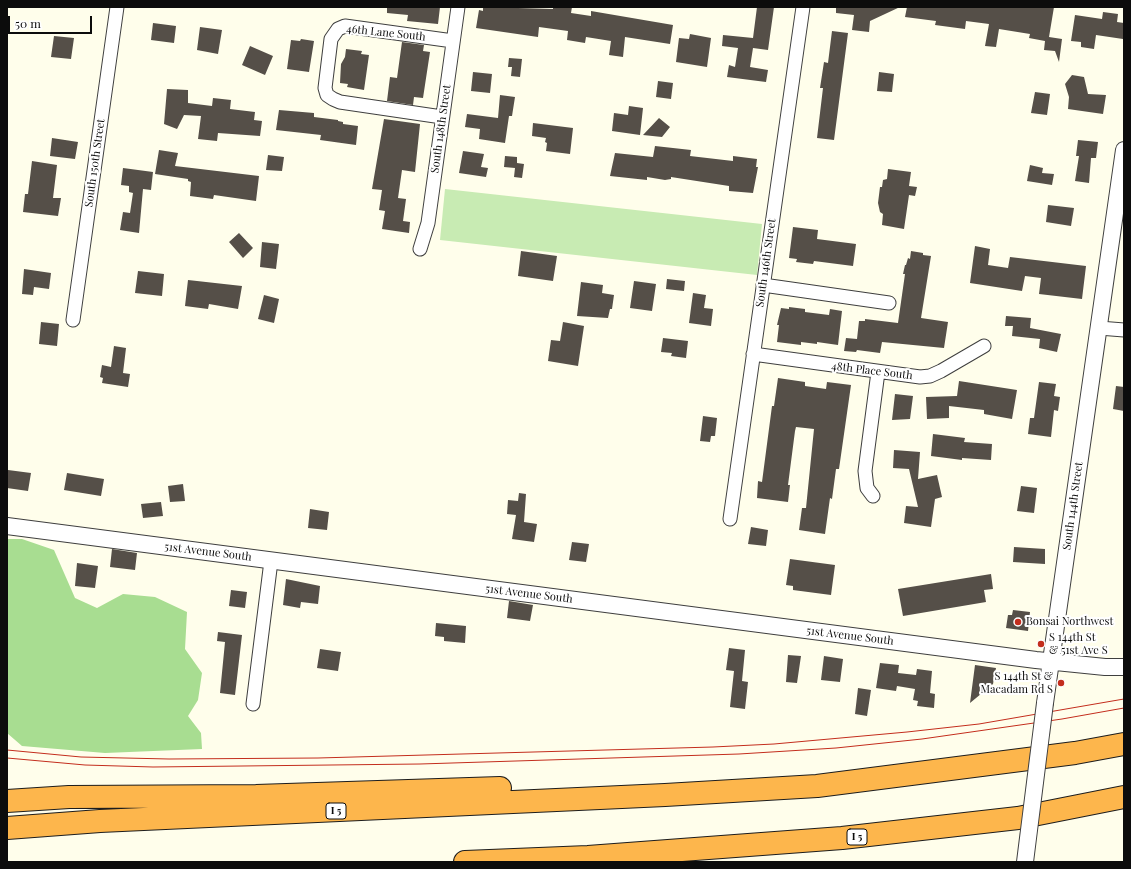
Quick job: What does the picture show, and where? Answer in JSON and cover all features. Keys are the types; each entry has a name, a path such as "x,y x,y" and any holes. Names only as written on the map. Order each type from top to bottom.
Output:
{"highway":[{"name":"I 5","path":"7,828 166,818 665,795 817,786 1075,753 1124,744"},
{"name":"I 5","path":"1075,753 1124,750"},
{"path":"7,801 69,797 256,796 533,787 665,795"},
{"name":"I 5","path":"465,862 588,857 842,838 1018,818 1124,797"},
{"path":"552,862 588,857"}],"street":[{"name":"South 150th Street","path":"73,320 116,7"},
{"name":"South 148th Street","path":"420,249 428,223 458,7"},
{"name":"South 146th Street","path":"730,519 803,7"},
{"name":"46th Lane South","path":"442,117 340,102 327,95 325,88 331,39 338,29 345,26 453,41"},
{"name":"South 144th Street","path":"1025,862 1045,703 1124,150"},
{"path":"763,285 889,303"},
{"path":"1099,328 1124,330"},
{"name":"48th Place South","path":"753,354 878,372 930,376 984,346"},
{"path":"873,496 867,488 865,471 878,372"},
{"name":"51st Avenue South","path":"7,526 1051,662 1124,667"},
{"path":"253,704 271,561"}],"green space":[{"path":"445,189 762,224 757,275 440,240"},
{"path":"7,539 22,539 54,550 75,598 97,608 123,594 155,597 187,612 185,649 202,673 198,700 188,716 201,733 202,749 105,753 22,746 7,733"}],"building":[{"path":"387,7 440,7 438,24 407,21 408,15 387,13"},
{"path":"483,7 553,9 553,7 572,7 571,13 591,16 591,11 673,25 670,44 625,37 623,57 609,55 611,41 586,37 585,43 567,40 568,31 539,27 538,37 476,28 479,10 483,11"},
{"path":"757,7 774,7 768,50 753,48 750,67 768,70 766,82 727,77 729,65 735,67 738,48 722,46 723,35 753,38"},
{"path":"836,7 900,7 870,21 869,32 852,30 854,15 836,13"},
{"path":"907,7 1054,7 1049,37 1062,39 1059,62 1055,51 1044,50 1045,41 1029,38 1030,34 999,29 996,47 985,46 989,24 966,21 965,29 935,25 936,21 905,17"},
{"path":"1103,12 1118,14 1117,22 1124,23 1123,39 1096,35 1094,49 1081,47 1081,42 1071,41 1075,15 1102,19"},
{"path":"153,23 176,26 174,43 151,40"},
{"path":"200,27 222,30 218,54 197,50"},
{"path":"832,31 848,33 834,140 817,138 823,88 820,88 824,62 828,63"},
{"path":"690,34 711,38 707,67 676,62 679,38 689,39"},
{"path":"54,36 74,38 71,59 51,57"},
{"path":"301,39 314,41 309,72 287,69 291,40 300,41"},
{"path":"402,42 424,45 423,51 430,52 423,98 414,97 413,105 387,101 390,77 397,78"},
{"path":"250,46 273,56 265,75 242,65"},
{"path":"346,49 362,51 361,54 369,55 364,90 347,87 348,84 340,83 341,64 345,57"},
{"path":"509,58 522,59 520,77 511,76 512,67 508,67"},
{"path":"473,72 492,74 490,93 471,91"},
{"path":"879,72 894,74 892,92 877,91"},
{"path":"1072,75 1084,77 1088,94 1106,95 1103,114 1068,109 1069,97 1065,84"},
{"path":"658,81 673,83 671,99 656,97"},
{"path":"167,89 188,90 188,103 212,106 213,98 231,100 230,109 255,112 254,120 262,121 260,136 218,133 217,141 198,139 201,116 184,115 177,129 164,124"},
{"path":"1035,92 1050,94 1047,115 1031,113"},
{"path":"500,95 515,97 512,116 509,116 505,143 479,139 480,129 465,127 467,114 498,118"},
{"path":"629,106 643,108 640,135 612,131 614,113 628,115"},
{"path":"279,110 314,113 314,117 338,120 343,122 343,124 358,126 356,145 320,140 321,135 276,130"},
{"path":"659,118 670,127 662,137 643,135"},
{"path":"384,119 420,124 415,172 402,170 398,198 406,199 403,221 410,222 409,233 382,229 385,211 379,210 382,190 372,189"},
{"path":"533,123 573,128 570,154 546,151 546,138 532,136"},
{"path":"52,138 78,142 75,159 50,156"},
{"path":"1078,140 1098,142 1096,158 1091,158 1089,183 1075,181 1079,156 1076,156"},
{"path":"655,146 691,150 690,156 733,161 733,156 757,159 756,167 758,167 753,193 729,191 729,186 671,177 671,179 665,180 647,177 647,180 610,176 615,153 653,157"},
{"path":"159,150 178,153 175,166 259,176 256,201 214,195 213,199 190,196 191,182 188,181 188,179 155,174"},
{"path":"463,151 484,154 481,167 488,168 486,177 459,173"},
{"path":"268,155 284,157 282,171 266,170"},
{"path":"505,156 517,157 517,163 524,164 522,178 514,177 515,168 504,167"},
{"path":"32,161 57,165 53,198 61,198 58,216 23,212 25,194 28,194"},
{"path":"1030,165 1043,168 1042,173 1054,174 1052,185 1027,181"},
{"path":"123,168 153,172 151,190 143,189 139,233 120,230 123,212 130,213 133,193 129,192 129,186 121,185"},
{"path":"888,169 911,172 909,186 917,187 915,196 909,195 904,229 882,225 883,214 880,212 878,203 880,187 882,187 883,180 887,179"},
{"path":"1048,205 1074,208 1071,226 1046,222"},
{"path":"793,227 818,230 817,239 856,244 853,266 814,261 813,264 796,262 797,259 789,258"},
{"path":"239,233 253,248 243,258 229,242"},
{"path":"262,242 279,244 276,269 260,267"},
{"path":"975,246 990,249 988,265 1008,268 1010,257 1086,266 1082,299 1039,294 1041,278 1025,276 1022,291 970,283"},
{"path":"521,251 557,256 553,281 518,276"},
{"path":"911,251 931,256 921,318 948,322 944,348 882,342 880,353 857,350 856,352 844,351 846,338 857,339 859,321 865,321 865,319 898,323 905,274 903,274 908,258 910,259"},
{"path":"24,269 51,273 49,289 34,287 33,295 22,294"},
{"path":"138,271 164,274 162,296 135,293"},
{"path":"667,279 685,281 684,291 666,289"},
{"path":"188,280 242,286 238,309 209,304 208,309 185,306"},
{"path":"634,281 656,284 652,311 630,308"},
{"path":"581,282 603,285 602,293 614,295 612,309 610,309 608,318 577,316"},
{"path":"693,293 706,295 704,308 713,309 711,326 689,323"},
{"path":"264,295 279,299 274,323 258,319"},
{"path":"789,307 805,309 805,312 829,315 830,309 842,311 838,345 817,342 817,344 801,342 801,345 777,342 779,325 777,325 781,308 789,309"},
{"path":"1006,316 1031,318 1030,328 1061,334 1057,352 1039,348 1040,339 1012,336 1013,326 1005,326"},
{"path":"41,322 59,324 57,346 39,344"},
{"path":"563,322 584,326 578,366 548,361 551,340 560,341"},
{"path":"663,338 688,341 686,358 671,356 672,353 661,352"},
{"path":"114,346 126,348 123,373 130,374 128,387 102,383 103,378 100,377 102,365 111,367"},
{"path":"778,378 805,382 805,386 826,389 827,382 851,385 839,469 836,469 825,534 799,530 802,508 806,508 814,429 796,427 788,485 790,485 788,502 757,498 758,481 762,482 772,406 774,406"},
{"path":"959,381 1017,390 1012,419 984,414 984,410 949,406 949,418 927,419 926,397 957,396"},
{"path":"1039,382 1056,384 1054,396 1060,397 1058,411 1054,410 1051,437 1028,434 1030,418 1034,418"},
{"path":"1116,386 1124,387 1124,411 1113,409"},
{"path":"895,394 913,396 910,419 892,420"},
{"path":"703,416 717,418 715,436 711,436 710,442 700,441"},
{"path":"933,434 965,438 964,442 992,444 991,460 962,458 962,460 931,456"},
{"path":"894,450 920,452 918,479 937,475 942,497 935,499 931,527 904,523 906,506 918,507 909,469 893,468"},
{"path":"8,470 31,473 28,491 7,488"},
{"path":"67,473 104,479 101,496 64,490"},
{"path":"183,484 185,501 170,502 168,486"},
{"path":"1021,486 1037,488 1034,513 1017,511"},
{"path":"519,493 526,494 524,522 537,524 534,542 512,539 516,515 507,514 508,500 518,501"},
{"path":"161,502 163,516 143,518 141,504"},
{"path":"310,509 329,512 327,530 308,528"},
{"path":"751,527 768,530 766,546 748,544"},
{"path":"572,542 589,544 586,562 569,560"},
{"path":"1014,547 1045,549 1045,564 1013,562"},
{"path":"112,549 137,553 135,570 110,567"},
{"path":"790,559 835,565 831,595 793,590 793,586 786,585"},
{"path":"77,563 98,566 95,588 75,586"},
{"path":"991,574 993,589 984,590 986,602 903,616 898,589"},
{"path":"286,579 320,586 318,604 301,602 300,608 283,605"},
{"path":"231,590 247,592 245,608 229,606"},
{"path":"509,601 533,605 530,621 507,618"},
{"name":"Bonsai Northwest","path":"1013,610 1030,612 1028,631 1006,628 1008,615 1012,615"},
{"path":"436,623 466,626 465,643 444,641 444,637 435,636"},
{"path":"218,632 242,635 235,695 220,693 225,642 217,641"},
{"path":"729,648 745,650 742,681 748,682 745,709 730,707 734,671 726,670"},
{"path":"320,649 341,652 338,671 317,668"},
{"path":"788,655 801,656 797,683 786,682"},
{"path":"824,656 843,659 840,682 821,680"},
{"path":"880,663 899,665 898,673 916,675 917,669 932,671 930,693 935,694 934,708 917,706 918,701 913,700 915,689 897,686 896,691 876,688"},
{"path":"975,665 996,668 993,684 970,703"},
{"path":"858,688 871,690 867,716 855,714"}],"tram line":[{"path":"7,750 81,757 169,759 318,758 713,747 774,744 979,724 1124,699"},
{"path":"7,758 85,765 153,767 420,764 739,754 836,748 922,739 1062,719 1124,708"}],"place":[{"name":"Bonsai Northwest","path":"1018,622"},
{"name":"S 144th St & 51st Ave S","path":"1041,644"},
{"name":"S 144th St & Macadam Rd S","path":"1061,683"}]}
